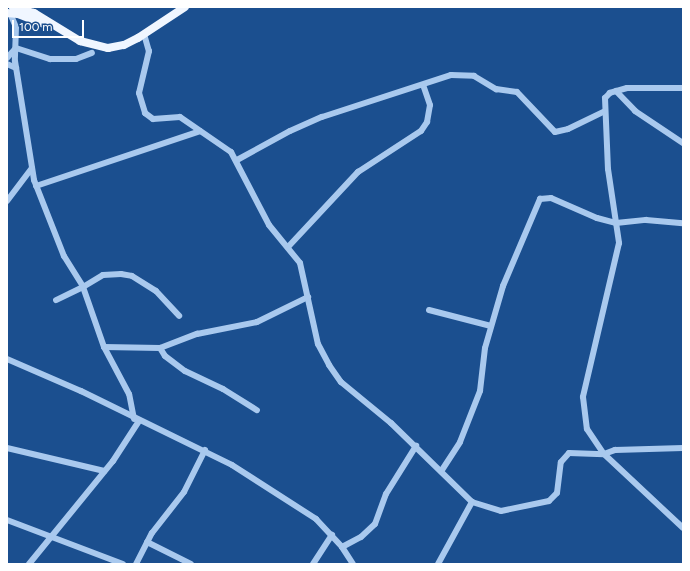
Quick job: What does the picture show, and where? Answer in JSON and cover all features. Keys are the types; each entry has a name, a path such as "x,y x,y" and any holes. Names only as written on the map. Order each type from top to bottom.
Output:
{"main road":[{"path":"13,10 57,28 80,40 102,47 124,45 144,34 185,7"}],"street":[{"path":"13,10 16,27 16,68 36,186 64,256 83,287 104,347 129,394 137,420"},
{"path":"144,34 149,51 139,93 145,113 153,119 180,117 226,148 237,160 269,226 288,246 300,263 318,344 329,365 341,382 416,446 442,470 472,502 501,511 545,503 557,493 564,456 574,453 604,454 615,450 683,448"},
{"path":"16,48 50,59 76,59 92,53"},
{"path":"7,58 16,48"},
{"path":"7,64 16,68"},
{"path":"237,160 290,131 322,116 451,75 477,76 496,88 519,94 552,130 558,133 605,111"},
{"path":"288,246 358,172 421,131 427,122 430,105 423,85"},
{"path":"683,88 632,88 616,91 605,96 608,169 619,243 583,396 587,429 604,454 683,528"},
{"path":"616,91 635,111 683,143"},
{"path":"36,186 200,131"},
{"path":"7,201 32,168"},
{"path":"442,470 460,442 480,391 485,348 491,326 508,272 540,199 551,198 597,218 616,223 646,220 683,223"},
{"path":"56,300 83,287 103,275 121,274 132,276 156,291 179,316"},
{"path":"104,347 160,348 197,334 262,320 308,297"},
{"path":"429,310 491,326"},
{"path":"160,348 164,356 185,371 223,389 257,410"},
{"path":"7,359 81,391 137,420 205,450 299,507 332,535 353,564"},
{"path":"29,564 38,551 54,536 78,502 104,471 137,420"},
{"path":"342,547 361,537 375,524 386,494 416,446"},
{"path":"7,448 104,471"},
{"path":"136,564 147,542 184,492 205,450"},
{"path":"438,564 472,502"},
{"path":"7,520 54,536 123,564"},
{"path":"313,564 332,535"},
{"path":"147,542 191,564"}]}
